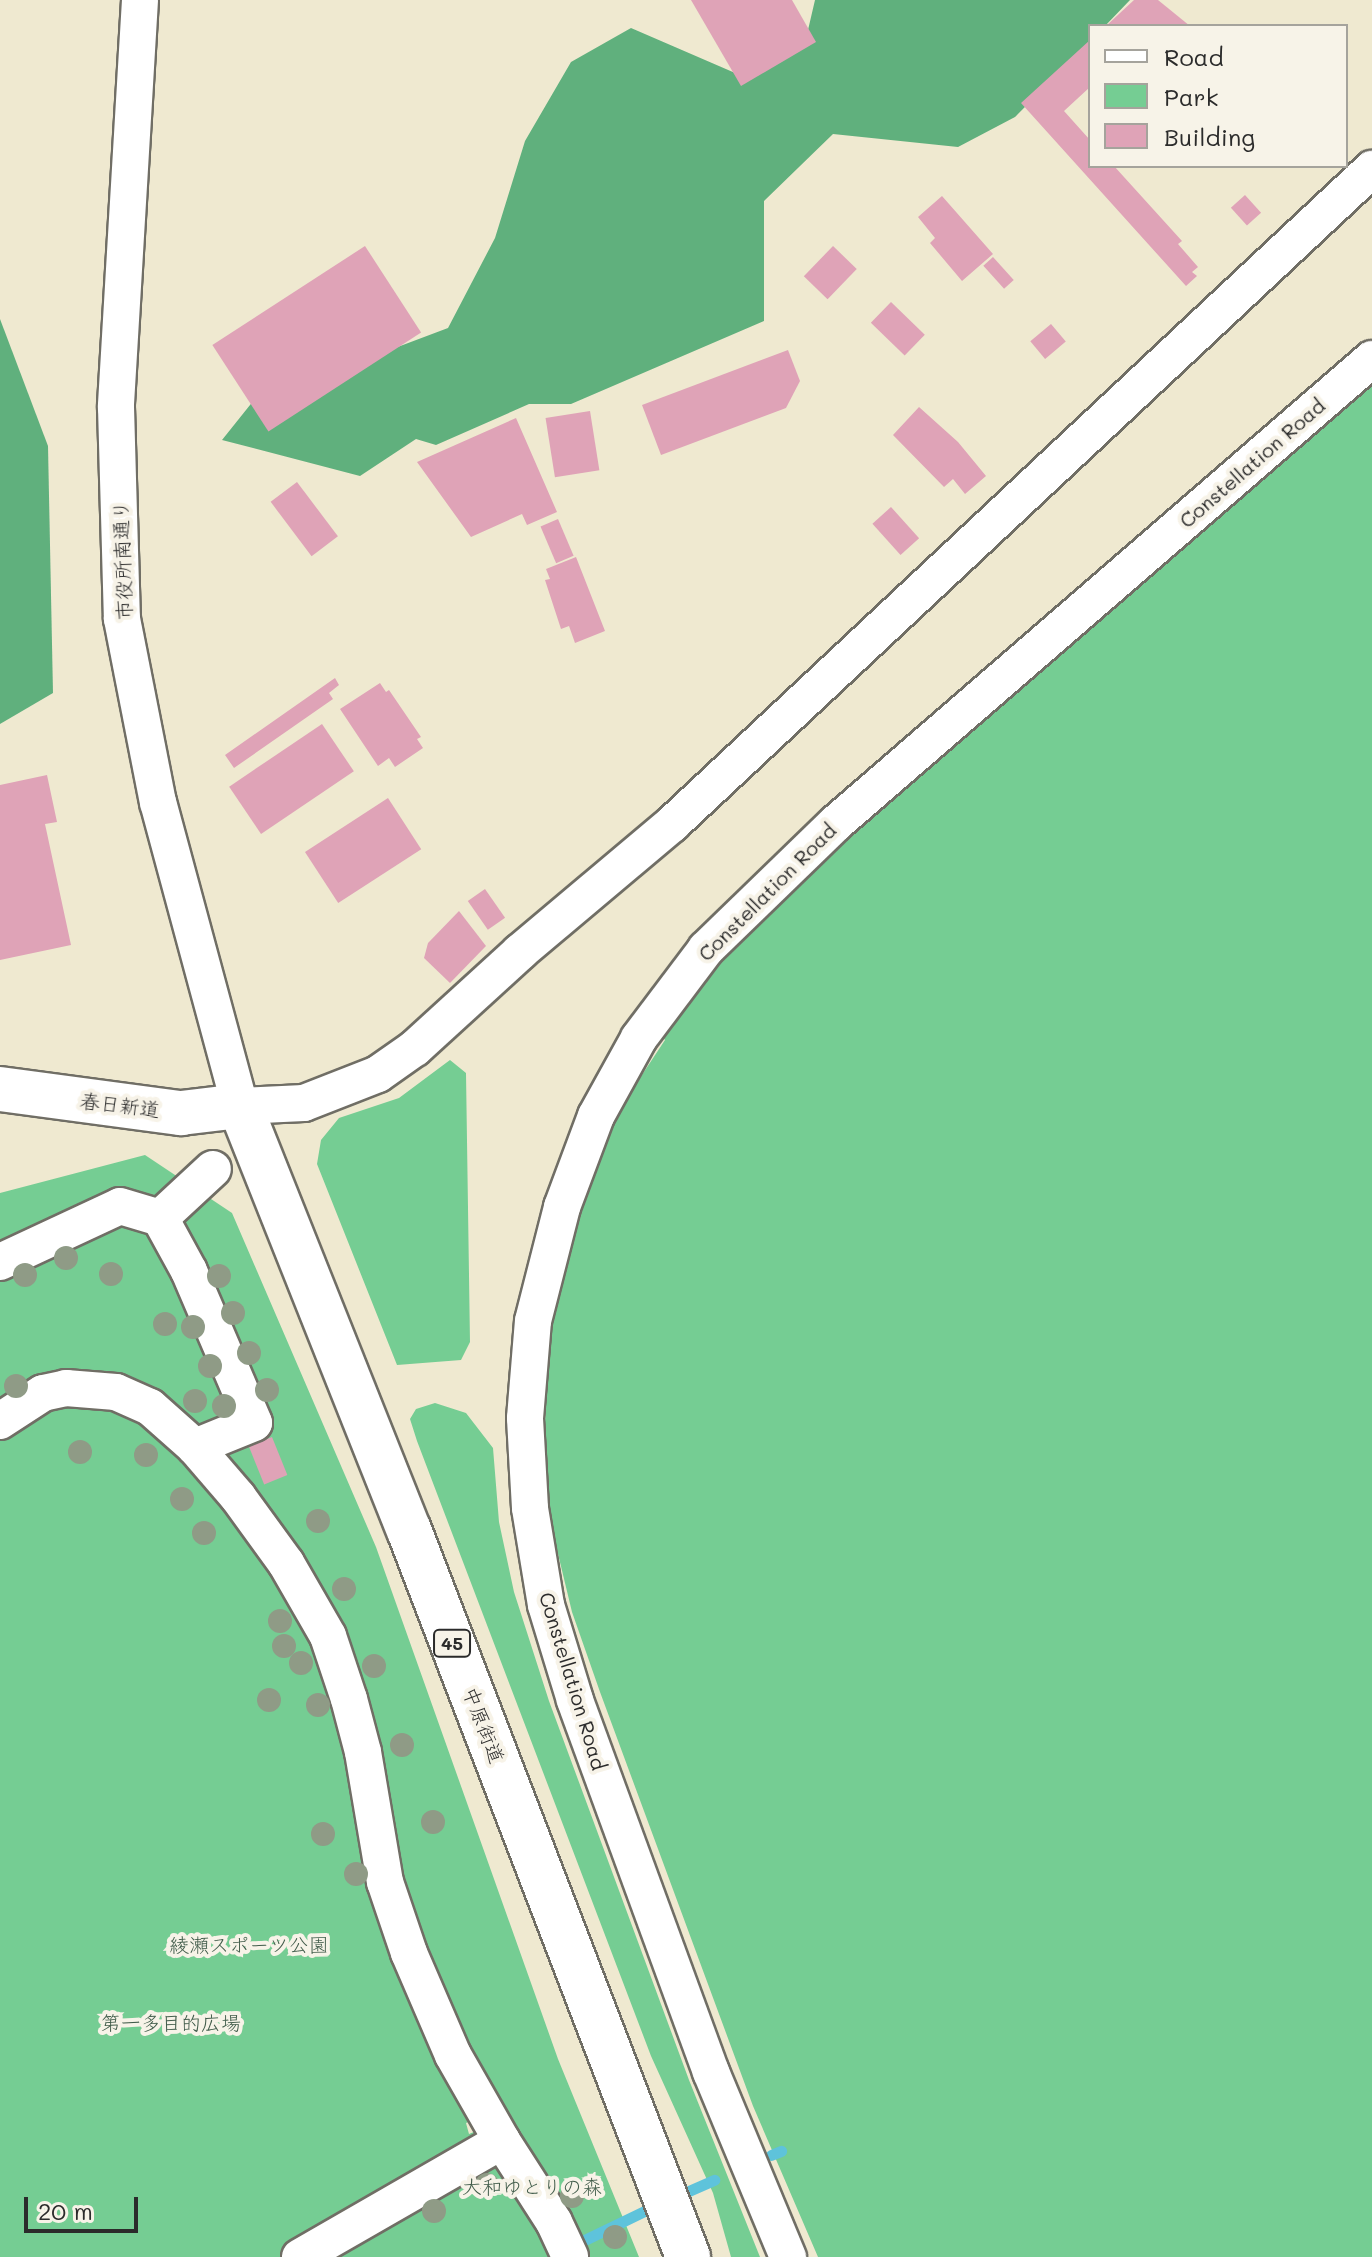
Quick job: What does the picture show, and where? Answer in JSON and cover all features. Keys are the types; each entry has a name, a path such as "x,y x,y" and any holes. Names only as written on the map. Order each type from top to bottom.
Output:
{"main road":[{"name":"春日新道","path":"0,1089 181,1113 240,1106"},
{"name":"中原街道","path":"240,1106 414,1545 673,2219"}],"street":[{"name":"市役所南通り","path":"140,0 118,341 122,619 158,802 240,1106"},
{"path":"240,1106 304,1103 378,1074 415,1048 520,952 672,824 1372,169"},
{"name":"Constellation Road","path":"788,2257 711,2072 575,1700 546,1605 530,1508 525,1418 533,1321 562,1207 596,1116 639,1038 706,949 836,823 1372,359"},
{"path":"160,1218 213,1169"},
{"path":"0,1262 120,1206 160,1218 189,1271 254,1423 195,1447"},
{"path":"0,1421 43,1393 92,1388 116,1392 150,1407 195,1447 238,1497 286,1563 328,1636 363,1752 385,1882 430,2004 502,2141 554,2222 570,2257"},
{"path":"300,2257 502,2141"}],"green space":[{"path":"815,0 1130,0 1107,24 1088,24 1088,43 1015,117 958,147 833,134 764,201 764,321 571,404 529,404 436,445 416,439 360,476 222,440 274,375 379,354 448,328 495,238 525,141 571,62 631,28 749,79 808,30"},
{"path":"0,319 48,446 53,693 0,724"},
{"path":"1372,380 1372,2257 818,2257 753,2106 600,1692 572,1612 552,1529 544,1446 548,1348 560,1279 580,1211 603,1146 630,1093 665,1040 658,1030 716,957 842,836"},
{"path":"450,1060 466,1073 470,1342 461,1360 397,1365 317,1164 321,1140 339,1118 399,1098"},
{"name":"綾瀬スポーツ公園","path":"145,1155 232,1213 376,1547 558,2059 639,2257 0,2257 0,1193","holes":["503,2107 509,2117 469,2134 466,2123"]},
{"path":"435,1403 466,1413 493,1448 499,1522 514,1592 549,1701 689,2080 760,2257 731,2257 713,2193 651,2056 417,1441 410,1419 416,1409"}],"building":[{"path":"691,0 792,0 816,42 741,86"},
{"path":"1134,0 1158,0 1188,24 1108,24"},
{"path":"1088,42 1088,89 1064,111 1088,138 1088,168 1116,168 1182,241 1178,244 1198,267 1192,272 1197,276 1186,286 1021,103"},
{"path":"1245,195 1261,213 1247,226 1231,208"},
{"path":"942,196 993,254 962,281 930,243 935,238 918,217"},
{"path":"365,246 421,332 268,432 212,345"},
{"path":"833,246 857,269 828,299 804,276"},
{"path":"993,257 1014,280 1004,289 983,266"},
{"path":"891,302 925,335 905,356 871,323"},
{"path":"1051,324 1066,342 1045,359 1030,341"},
{"path":"788,350 800,381 786,408 661,455 642,405"},
{"path":"919,407 958,442 986,476 965,494 953,479 944,487 893,435"},
{"path":"590,411 599,470 555,477 546,418"},
{"path":"516,418 557,512 527,525 522,514 471,537 417,462"},
{"path":"297,482 338,536 312,556 271,502"},
{"path":"891,507 919,538 901,555 872,524"},
{"path":"558,519 574,556 556,563 541,526"},
{"path":"576,557 605,631 575,643 569,626 561,629 545,580 550,579 546,569"},
{"path":"335,678 339,685 329,693 333,699 234,768 225,755"},
{"path":"380,683 386,692 389,690 421,737 417,739 423,748 395,767 389,758 378,766 340,709"},
{"path":"322,724 354,771 261,834 229,787"},
{"path":"47,775 57,822 45,824 71,945 0,960 0,785"},
{"path":"388,798 421,849 338,903 305,852"},
{"path":"485,889 505,918 488,930 468,901"},
{"path":"459,911 486,946 450,983 424,958 428,943"},
{"path":"272,1437 287,1475 264,1484 249,1446"}],"waterway":[{"path":"771,2155 781,2151"},
{"path":"675,2197 714,2180"},
{"path":"570,2247 659,2204"}],"park label":[{"name":"第一多目的広場","path":"171,2022"},
{"name":"大和ゆとりの森","path":"532,2186"}]}
